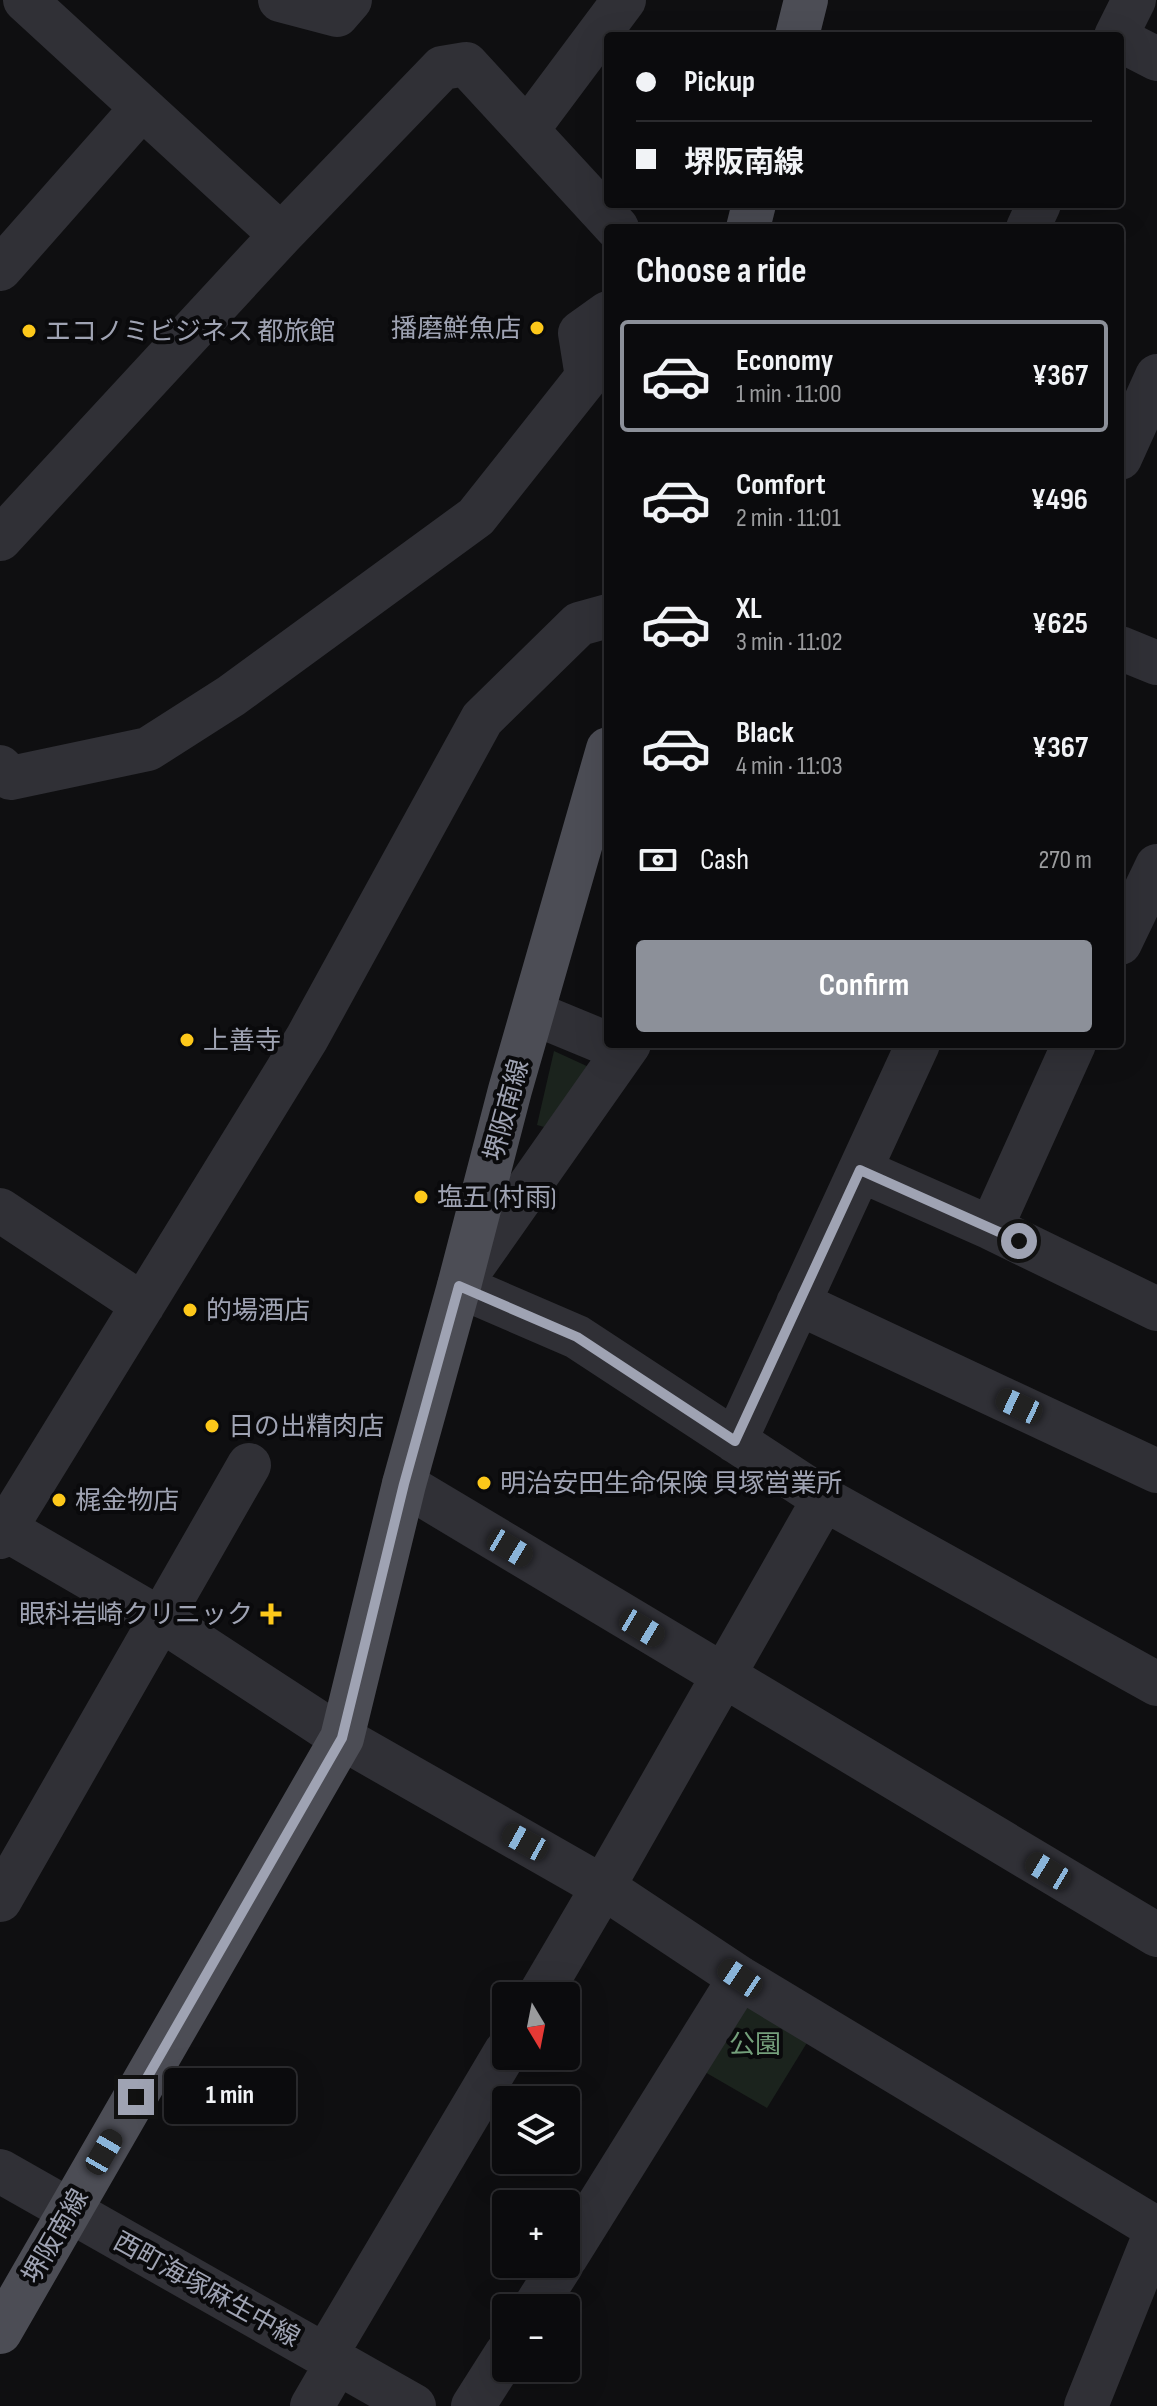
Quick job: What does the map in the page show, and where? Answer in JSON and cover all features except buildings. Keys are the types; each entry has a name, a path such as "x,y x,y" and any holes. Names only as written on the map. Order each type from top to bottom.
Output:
{"main road":[{"path":"798,32 806,0"},
{"name":"堺阪南線","path":"0,2332 342,1738 404,1484 510,1090 604,763"}],"street":[{"path":"280,0 337,15 350,0"},
{"path":"527,130 624,0"},
{"path":"1121,32 1134,0"},
{"path":"21,6 142,108 281,235"},
{"path":"1124,41 1157,59"},
{"path":"0,539 281,235 442,68 466,64 613,224"},
{"path":"0,269 142,108"},
{"path":"0,767 11,778 148,749 231,696 476,517 587,377 580,333 604,316"},
{"path":"1124,449 1157,376"},
{"path":"604,617 579,624 482,719 307,1038 2,1531 160,1619 342,1738 603,1887 740,1978 1157,2229 1086,2406"},
{"path":"1124,650 1157,663"},
{"path":"1136,931 1157,866"},
{"path":"533,1013 604,1041"},
{"path":"617,1048 459,1286 577,1337 824,1499 1157,1684"},
{"path":"735,1441 916,1048"},
{"path":"991,1228 1072,1048"},
{"path":"860,1170 991,1228 1157,1309"},
{"path":"0,1210 143,1305"},
{"path":"798,1303 1157,1471"},
{"path":"0,1900 249,1465"},
{"path":"404,1484 1157,1935"},
{"path":"547,1982 824,1499"},
{"path":"580,2235 740,1978"},
{"path":"312,2406 331,2359 495,2070"},
{"name":"西町海塚麻生中線","path":"0,2171 414,2406"},
{"path":"473,2406 492,2376"}],"green space":[{"path":"554,1051 591,1068 555,1130 537,1125"},
{"name":"公園","path":"740,1982 816,2028 767,2108 691,2064"}],"place":[{"name":"播磨鮮魚店","path":"537,328"},
{"name":"エコノミビジネス 都旅館","path":"29,331"},
{"name":"上善寺","path":"187,1040"},
{"name":"塩五 (村雨)","path":"421,1197"},
{"name":"的場酒店","path":"190,1310"},
{"name":"日の出精肉店","path":"212,1426"},
{"name":"明治安田生命保険 貝塚営業所","path":"484,1483"},
{"name":"梶金物店","path":"59,1500"},
{"name":"眼科岩崎クリニック","path":"271,1614"}],"route":[{"path":"136,2097 342,1738 404,1484 459,1286 577,1337 735,1441 860,1170 1019,1241"}]}
